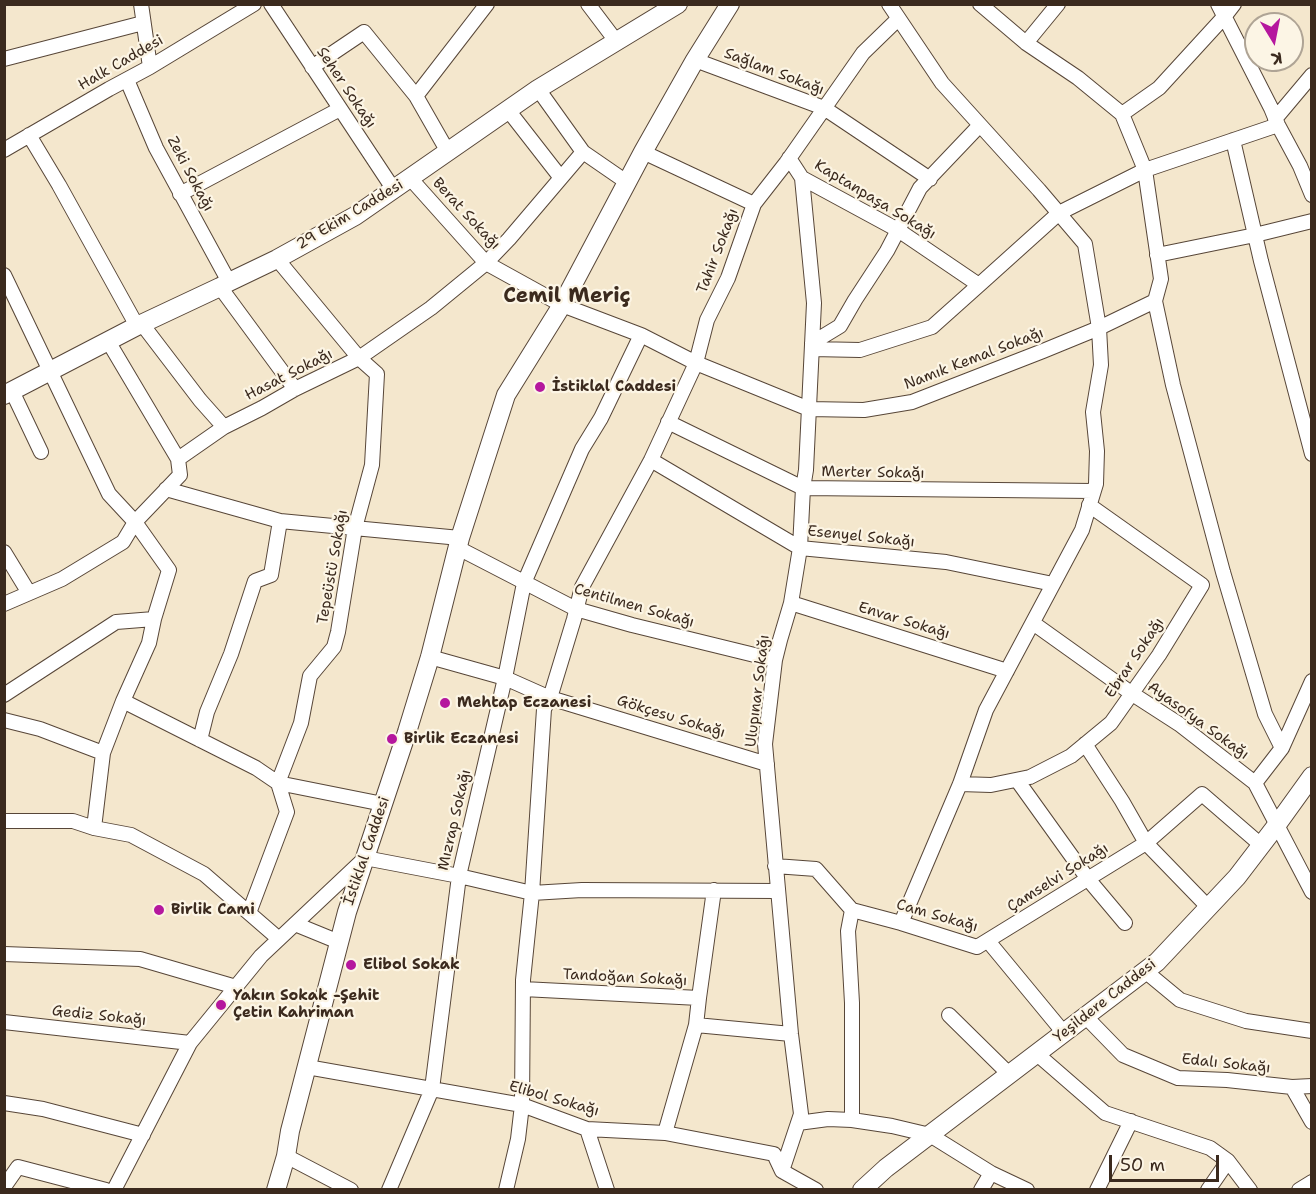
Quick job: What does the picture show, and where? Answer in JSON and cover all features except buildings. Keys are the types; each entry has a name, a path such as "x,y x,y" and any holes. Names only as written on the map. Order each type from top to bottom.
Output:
{"street":[{"path":"141,4 150,67"},
{"name":"Halk Caddesi","path":"4,150 128,80 254,4"},
{"name":"Seher Sokağı","path":"271,4 394,190"},
{"path":"416,96 488,4"},
{"path":"588,4 616,41"},
{"name":"29 Ekim Caddesi","path":"8,393 140,325 277,259 354,216 538,89 678,4"},
{"name":"İstiklal Caddesi","path":"276,1190 347,912 407,732 430,657 459,543 506,395 562,305 643,152 730,4"},
{"path":"889,4 942,82 1085,244 1099,328 1101,365 1093,412 1096,484 1082,530 986,710 960,784 901,923"},
{"path":"980,4 1026,43 1078,78 1122,114 1145,170 1161,279 1155,301 1173,385 1223,572 1265,714 1282,748"},
{"path":"1026,43 1058,4"},
{"path":"1122,114 1159,88 1221,11 1234,4"},
{"path":"1221,11 1300,166 1311,195"},
{"name":"Tahir Sokağı","path":"506,1190 518,1139 522,1105 523,989 544,709 550,698 582,587 651,460 696,363 707,320 728,278 754,204 863,53 898,19"},
{"path":"4,59 143,23"},
{"path":"312,67 364,32 416,96 448,152"},
{"name":"Sağlam Sokağı","path":"695,60 824,108 930,179"},
{"path":"812,346 860,350 932,327 1059,213 1145,170 1233,140 1277,122 1311,75"},
{"name":"Zeki Sokağı","path":"128,80 156,148 225,284 295,390"},
{"path":"538,89 583,153 628,183"},
{"path":"180,194 340,109"},
{"path":"508,110 561,178"},
{"path":"812,346 840,327 887,251 920,188 980,125"},
{"path":"29,135 140,325 224,427"},
{"path":"1233,140 1311,454"},
{"path":"643,152 754,204"},
{"name":"Hasat Sokağı","path":"178,459 224,427 359,358 431,308 486,263 583,153"},
{"name":"Kaptanpaşa Sokağı","path":"789,158 802,178 898,230 979,285"},
{"name":"Berat Sokağı","path":"410,178 486,263 562,305 641,335"},
{"name":"Ulupınar Sokağı","path":"782,1172 801,1114 790,1034 765,744 776,660 791,603 800,548 802,488 806,470 814,303 802,178"},
{"path":"1157,255 1311,221"},
{"path":"277,259 359,358"},
{"path":"4,275 109,494 135,522 169,570 149,643 123,701 104,753 93,828"},
{"name":"Namık Kemal Sokağı","path":"641,335 696,363 809,409 864,410 912,402 1099,328 1155,301"},
{"name":"Mızrap Sokağı","path":"389,1190 432,1089 459,876 505,678 524,583 582,448 601,417 641,335"},
{"path":"4,604 62,579 123,542 135,522 180,475 178,459 108,341"},
{"name":"Tepeüstü Sokağı","path":"278,783 301,723 310,676 334,646 355,528 372,465 377,374 359,358"},
{"path":"8,393 41,452"},
{"name":"Merter Sokağı","path":"668,422 802,488 1093,491"},
{"name":"Esenyel Sokağı","path":"651,460 800,548 946,562 1053,584"},
{"path":"166,489 280,521 355,528 459,543"},
{"name":"Ebrar Sokağı","path":"960,784 991,785 1030,777 1071,756 1111,723 1159,655 1202,585 1089,505"},
{"path":"200,740 207,712 231,654 255,581 272,575 280,521"},
{"name":"Centilmen Sokağı","path":"459,543 524,583 576,609 632,626 776,660"},
{"path":"4,552 29,593"},
{"name":"Envar Sokağı","path":"791,603 1007,671"},
{"path":"4,695 116,622 154,619"},
{"name":"Ayasofya Sokağı","path":"1033,623 1131,693 1179,724 1256,783"},
{"name":"Gökçesu Sokağı","path":"430,657 505,678 550,698 767,764"},
{"path":"1311,681 1282,748 1256,783 1311,892"},
{"path":"123,701 256,768 278,783 383,804"},
{"path":"4,720 40,729 104,753"},
{"path":"1085,744 1146,843 1209,908"},
{"name":"Yeşildere Caddesi","path":"862,1190 886,1168 1157,962 1237,877 1311,776"},
{"path":"1017,780 1088,879 1125,923"},
{"path":"249,913 287,812 278,783"},
{"name":"Çamselvi Sokağı","path":"988,941 1146,843 1202,794 1261,845"},
{"path":"4,821 73,821 131,836 204,874 279,939"},
{"path":"114,1190 190,1043 261,956 365,858 532,893 582,890 777,891"},
{"path":"775,866 816,869 852,910 849,931 852,1003 852,1120"},
{"path":"699,998 714,890"},
{"name":"Cam Sokağı","path":"852,910 977,947 988,941 1064,1033"},
{"path":"295,924 339,942"},
{"path":"4,954 140,959 236,987"},
{"path":"1145,971 1180,1000 1246,1021 1311,1031"},
{"name":"Tandoğan Sokağı","path":"523,989 699,998 696,1026 665,1133"},
{"path":"949,1015 1010,1075"},
{"name":"Edalı Sokağı","path":"1086,1017 1122,1055 1178,1078 1227,1080 1292,1087 1311,1086"},
{"name":"Gediz Sokağı","path":"4,1022 190,1043"},
{"path":"696,1026 790,1034"},
{"path":"1036,1054 1105,1113 1210,1148 1228,1161 1250,1190"},
{"name":"Elibol Sokağı","path":"307,1067 522,1105 587,1128 665,1133 774,1154 782,1172"},
{"path":"1292,1087 1311,1122"},
{"path":"4,1103 43,1109 142,1135"},
{"path":"798,1123 828,1119 852,1120 930,1135 991,1173 1027,1190"},
{"path":"1097,1190 1131,1121"},
{"path":"587,1128 607,1190"},
{"path":"286,1156 351,1190"},
{"path":"1208,1190 1228,1161"},
{"path":"4,1187 11,1165 106,1190"},
{"path":"782,1172 816,1190"},
{"path":"981,1190 991,1173"},
{"path":"1299,1190 1311,1182"}],"place":[{"name":"İstiklal Caddesi","path":"540,387"},
{"name":"Mehtap Eczanesi","path":"445,703"},
{"name":"Birlik Eczanesi","path":"392,739"},
{"name":"Birlik Cami","path":"159,910"},
{"name":"Elibol Sokak","path":"351,965"},
{"name":"Yakın Sokak -Şehit Çetin Kahriman","path":"221,1005"}],"district":[{"name":"Cemil Meriç","path":"567,297"}]}
